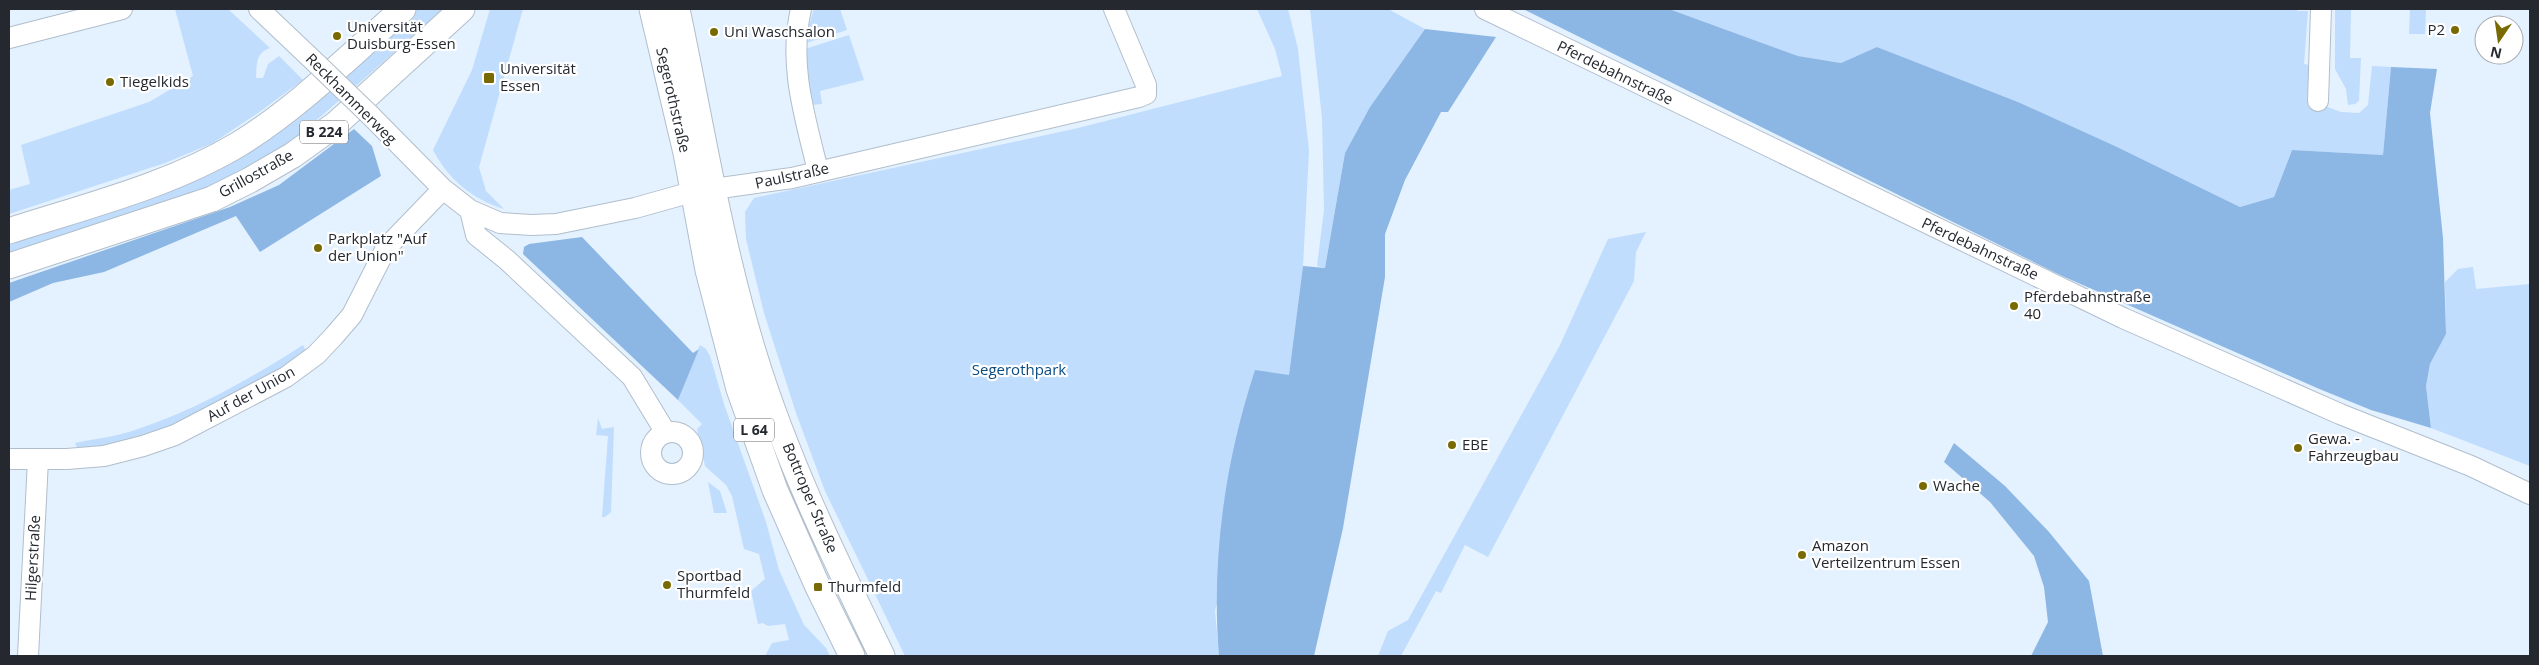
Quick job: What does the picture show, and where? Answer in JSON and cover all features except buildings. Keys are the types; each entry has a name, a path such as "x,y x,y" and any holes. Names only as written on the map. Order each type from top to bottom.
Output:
{"main road":[{"name":"B 224","path":"9,230 165,178 238,144 277,118 403,9"},
{"name":"Grillostraße","path":"9,266 212,199 250,180 293,154 336,124 462,9"},
{"name":"Segerothstraße","path":"652,9 686,153 703,191"},
{"name":"Segerothstraße","path":"677,9 703,191"},
{"name":"Bottroper Straße","path":"703,191 708,270 739,389 775,490 818,587 852,656"},
{"name":"Bottroper Straße","path":"703,191 727,255 753,351 767,393 800,480 882,656"}],"street":[{"path":"9,38 122,9"},
{"name":"Reckhammerweg","path":"259,9 370,115 443,189"},
{"path":"801,9 795,42 797,84 818,171"},
{"name":"Paulstraße","path":"443,189 470,210 500,223 514,225 556,224 635,208 703,191 792,178 1099,108 1146,94 1146,85 1114,9"},
{"name":"Pferdebahnstraße","path":"1485,9 2123,318 2340,414 2530,494"},
{"path":"2318,101 2321,9"},
{"name":"Auf der Union","path":"9,459 38,460 104,456 143,446 174,435 286,377 316,355 352,315 386,248 443,189"},
{"path":"470,210 476,235 507,260 632,377 666,433"},
{"path":"507,260 514,225"},
{"name":"Hilgerstraße","path":"28,656 38,460"},
{"name":"Pferdebahnstraße","path":"2510,484 2530,488"}],"green space":[{"path":"175,9 228,9 270,48 259,56 256,78 263,78 268,64 279,56 303,80 213,143 165,163 9,214 9,190 30,184 21,145 149,102 193,76"},
{"path":"415,9 444,9 287,146 235,177 187,200 9,257 9,237 178,182"},
{"path":"490,9 523,9 479,167 486,191 504,209 482,200 463,187 446,170 433,150 472,70"},
{"path":"814,9 840,9 847,30 806,43"},
{"name":"Segerothpark","path":"1257,9 1288,9 1298,49 1309,151 1303,266 1289,375 1215,610 1219,656 905,656 825,491 796,413 764,313 746,239 745,212 754,198 1078,128 1282,76 1275,49"},
{"path":"1310,9 1388,9 1425,29 1370,107 1345,153 1325,268 1317,266 1324,210 1322,118"},
{"path":"1669,9 2297,9 2297,11 2308,11 2304,64 2316,66 2317,103 2341,112 2359,113 2368,105 2372,66 2391,67 2383,155 2292,150 2274,197 2240,207 2115,146 2018,102 1877,47 1841,63 1798,56"},
{"path":"2335,9 2351,9 2350,58 2361,58 2359,101 2355,104 2348,105 2346,89 2335,69"},
{"path":"2410,9 2426,9 2425,34 2409,34"},
{"path":"849,35 864,80 820,91 822,104 812,105 806,70 805,49"},
{"path":"1646,232 1636,252 1634,281 1488,557 1465,545 1441,593 1436,591 1401,656 1378,656 1388,631 1408,620 1560,345 1608,239"},
{"path":"2473,267 2476,289 2530,284 2530,466 2431,428 2426,386 2430,364 2446,334 2445,282 2458,269"},
{"path":"303,345 306,351 258,382 228,399 162,430 130,441 101,447 77,447 75,443 125,433 177,414 220,394"},
{"path":"700,345 706,349 710,356 724,404 766,522 779,570 804,625 826,648 830,656 765,656 772,643 789,640 785,624 768,626 763,623 758,624 751,591 765,579 759,554 744,549 732,496 726,485 705,466 697,429 702,424 678,400"},
{"path":"598,418 602,429 614,427 611,512 605,517 602,517 608,436 596,435"},
{"path":"708,482 720,491 727,513 714,513"}],"shaded area":[{"path":"1523,9 1669,9 1798,56 1841,63 1877,47 2018,102 2115,146 2240,207 2274,197 2292,150 2383,155 2391,67 2437,69 2430,113 2443,238 2446,334 2430,364 2426,386 2431,428 2371,410 2317,388 2060,275"},
{"path":"1425,29 1496,37 1448,112 1441,112 1405,180 1385,234 1385,277 1343,528 1314,656 1219,656 1217,583 1223,511 1228,475 1255,370 1289,375 1303,266 1325,268 1345,153 1370,107"},
{"path":"354,129 372,146 381,176 260,252 236,216 104,272 53,283 9,302 9,283 230,207 279,185"},
{"path":"582,237 693,353 699,349 678,400 523,254 524,247 529,244"},
{"path":"1954,443 2005,486 2049,532 2089,581 2103,656 2031,656 2048,622 2044,587 2034,556 1990,502 1944,462"}],"place":[{"name":"P2","path":"2455,30"},
{"name":"Uni Waschsalon","path":"714,32"},
{"name":"Universität Duisburg-Essen","path":"337,36"},
{"name":"Universität Essen","path":"489,78"},
{"name":"Tiegelkids","path":"110,82"},
{"name":"Parkplatz \"Auf der Union\"","path":"318,248"},
{"name":"Pferdebahnstraße 40","path":"2014,306"},
{"name":"EBE","path":"1452,445"},
{"name":"Gewa. - Fahrzeugbau","path":"2298,448"},
{"name":"Wache","path":"1923,486"},
{"name":"Amazon Verteilzentrum Essen","path":"1802,555"},
{"name":"Sportbad Thurmfeld","path":"667,585"},
{"name":"Thurmfeld","path":"818,587"}]}
